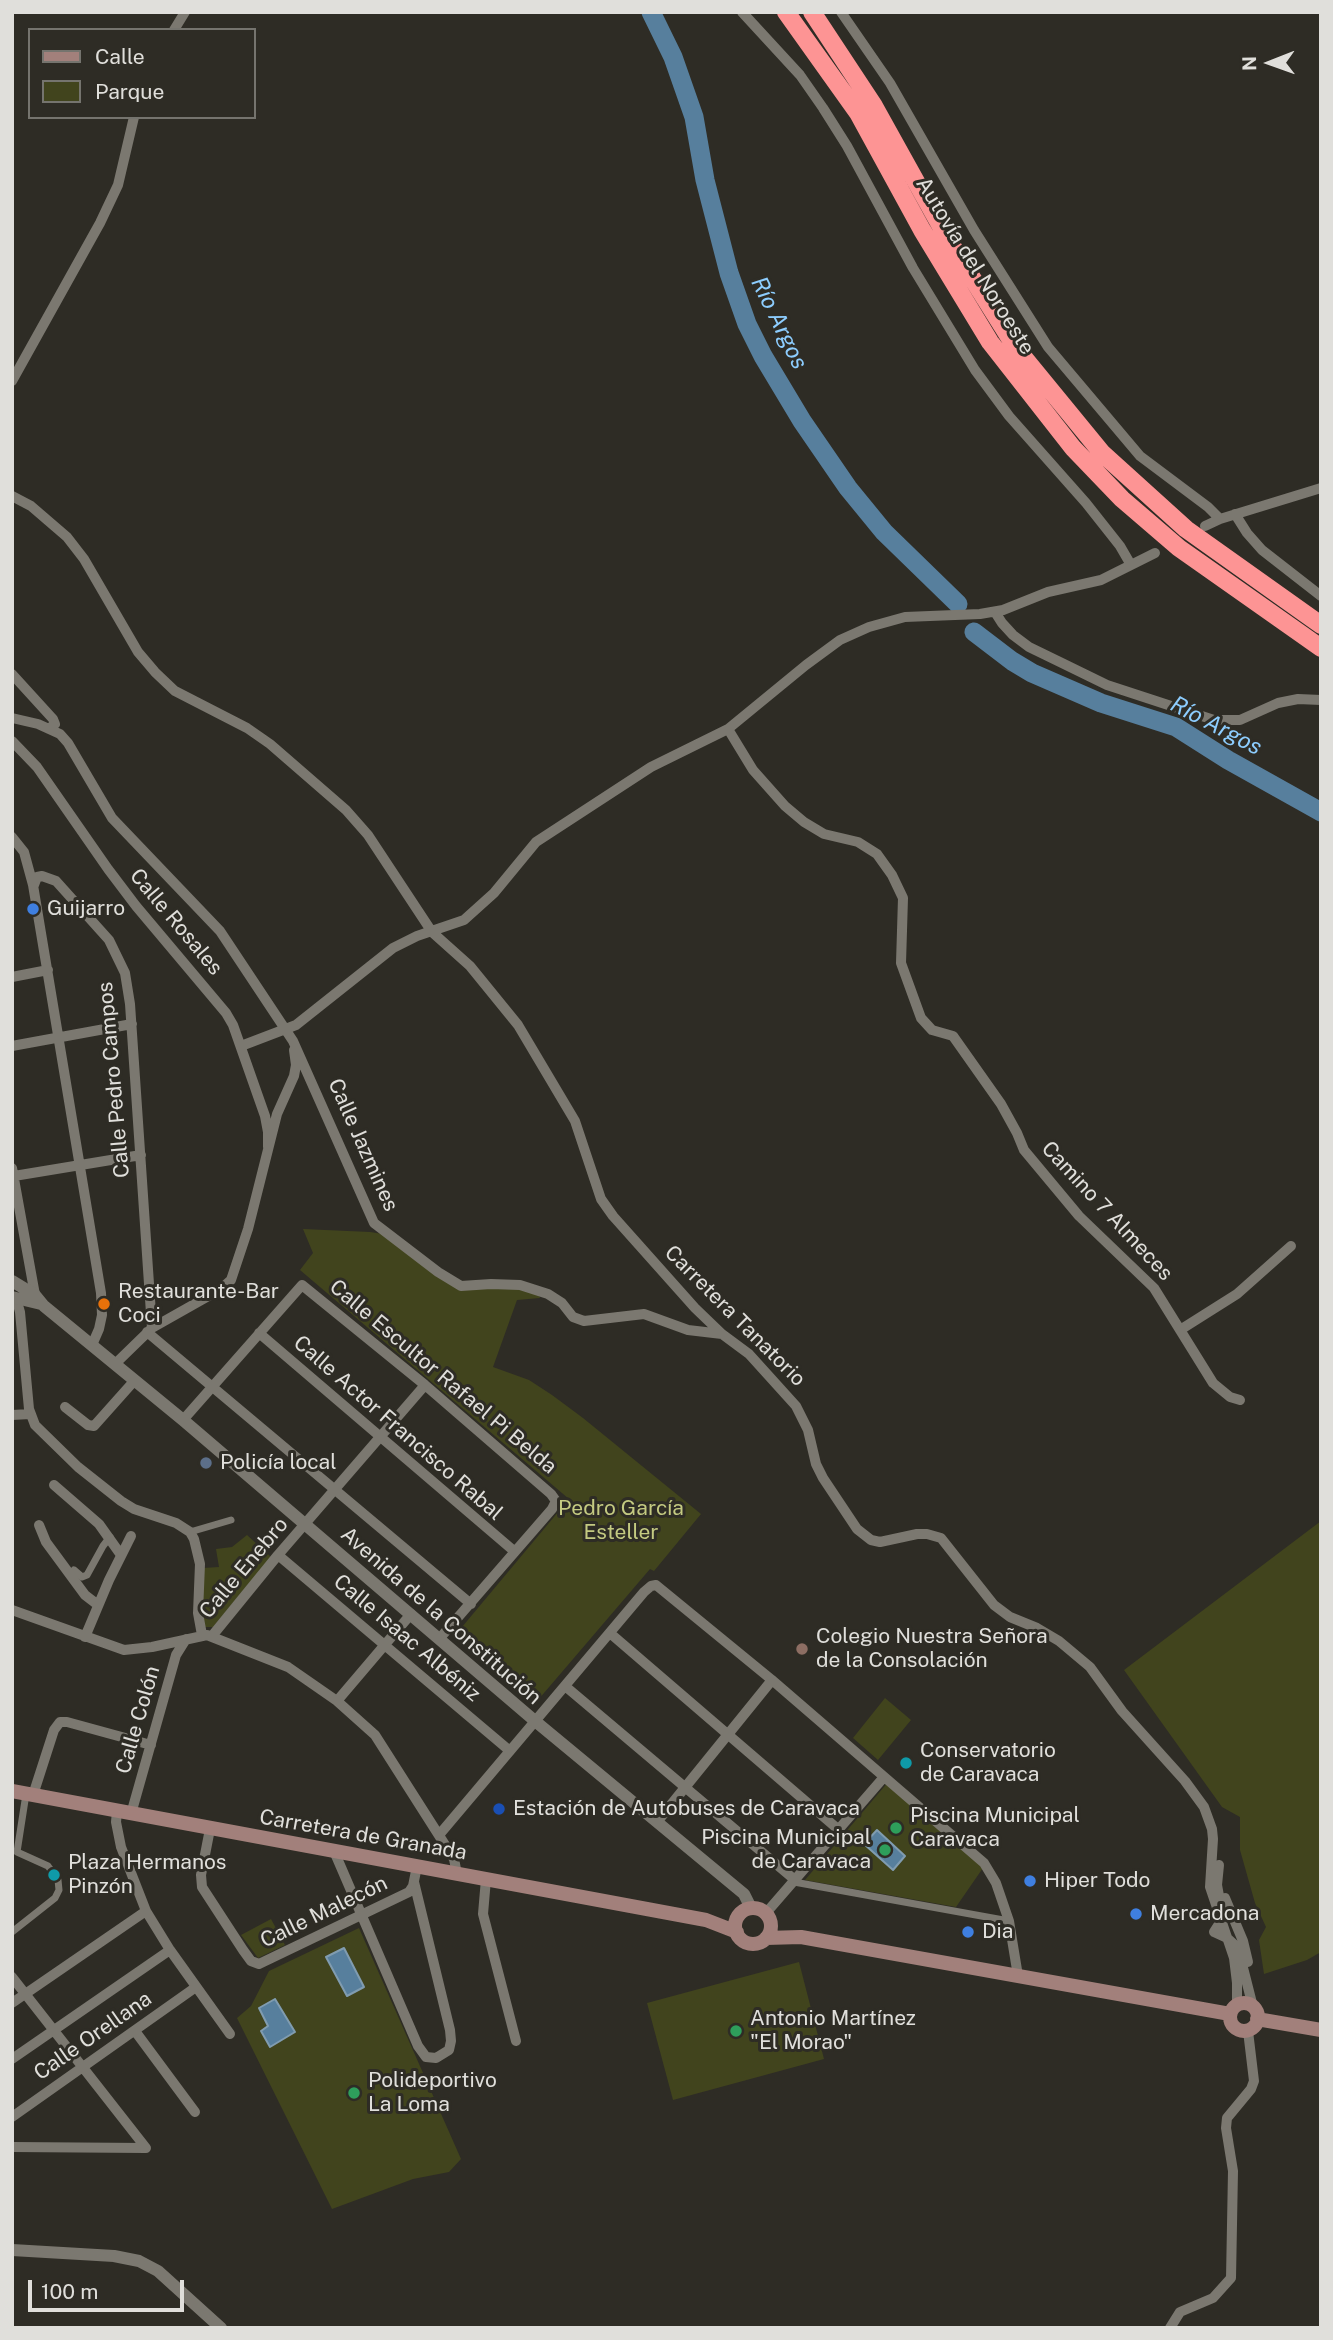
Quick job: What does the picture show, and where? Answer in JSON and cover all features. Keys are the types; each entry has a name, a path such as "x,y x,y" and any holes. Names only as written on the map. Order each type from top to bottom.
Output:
{"highway":[{"name":"Autovía del Noroeste","path":"786,12 858,113 922,230 990,342 1073,448 1122,499 1179,548 1321,648"},
{"name":"Autovía del Noroeste","path":"812,12 874,106 949,241 1016,348 1102,453 1186,529 1321,625"}],"main road":[{"name":"Carretera de Granada","path":"24,1793 737,1926 744,1941 750,1943 756,1944 768,1925"},
{"name":"Carretera de Granada","path":"751,1908 757,1908 768,1925 801,1937 1232,2011 1246,2004 1255,2013 1321,2030"},
{"path":"737,1926 742,1912 751,1908"},
{"path":"1232,2011 1233,2026 1239,2031 1248,2031 1254,2026 1255,2013"}],"street":[{"path":"175,28 185,12"},
{"path":"742,12 800,75 835,127 913,268 975,370 1009,415 1086,503 1120,546 1131,565"},
{"path":"841,12 890,83 974,230 1048,347 1140,456 1220,519"},
{"path":"12,382 100,223 118,185 134,119"},
{"path":"1205,526 1321,488"},
{"name":"Carretera Tanatorio","path":"12,496 31,506 67,537 84,559 138,652 155,673 175,691 247,728 270,744 346,810 368,835 432,932 470,966 517,1025 575,1121 601,1199 612,1216 695,1308 722,1334 749,1354 796,1406 808,1430 816,1464 823,1478 864,1536 871,1541 880,1542 917,1534 941,1538 994,1605 1010,1617 1050,1636 1079,1658 1098,1677 1122,1711 1205,1807 1219,1865"},
{"path":"1235,514 1262,550 1321,596"},
{"path":"241,1046 290,1027 393,947 464,920 494,893 536,842 556,826 608,797 627,781 651,767 728,729 822,652 853,634 905,617 995,612 1048,592 1101,580 1155,553"},
{"path":"995,612 1013,635 1029,647 1107,685 1214,720 1240,720 1278,703 1298,699 1321,699"},
{"path":"12,674 55,724 50,728 12,718"},
{"name":"Calle Jazmines","path":"50,728 61,734 68,743 112,818 220,931 290,1027 293,1041 374,1223 454,1283 465,1287 520,1285 548,1294 562,1303 573,1317 584,1321 644,1314 688,1330 722,1334"},
{"name":"Camino 7 Almeces","path":"728,729 753,770 796,816 824,834 866,846 885,866 904,898 901,963 920,1018 932,1030 953,1036 1001,1104 1024,1150 1079,1216 1154,1288 1213,1383 1230,1397 1240,1400"},
{"name":"Calle Rosales","path":"12,741 37,767 136,906 226,1013 241,1046 262,1107 267,1125 268,1147"},
{"path":"12,837 24,852 33,885 101,1293 102,1315 92,1345"},
{"name":"Calle Pedro Campos","path":"33,885 37,877 41,876 56,881 109,940 125,973 132,1024 150,1330"},
{"path":"12,977 48,970"},
{"path":"12,1046 132,1024"},
{"path":"116,1364 150,1330 221,1289 231,1280 248,1229 279,1107 296,1065 293,1041"},
{"path":"290,1083 310,1075"},
{"path":"262,1107 273,1112 279,1107"},
{"path":"44,1306 35,1295 13,1172 80,1166 141,1155"},
{"path":"1180,1330 1237,1294 1292,1246"},
{"path":"29,1264 14,1291 20,1312 30,1414 34,1425 78,1467 121,1501 134,1509 176,1523 190,1532 200,1564 198,1613 207,1636"},
{"name":"Calle Escultor Rafael Pi Belda","path":"258,1333 302,1285 425,1385 556,1501 514,1551"},
{"path":"14,1291 35,1295"},
{"path":"14,1291 44,1306"},
{"name":"Avenida de la Constitución","path":"44,1306 183,1420 535,1721 744,1894 751,1908"},
{"path":"150,1330 213,1387 471,1604"},
{"path":"183,1420 258,1333"},
{"name":"Calle Actor Francisco Rabal","path":"258,1333 514,1551"},
{"path":"65,1407 88,1425 94,1426 135,1380"},
{"name":"Calle Enebro","path":"207,1636 425,1385"},
{"path":"12,1415 30,1414"},
{"path":"54,1485 82,1507 110,1537 121,1555"},
{"path":"190,1532 230,1520"},
{"path":"39,1525 46,1542 85,1595 98,1605"},
{"path":"85,1637 131,1536"},
{"path":"72,1574 74,1570 82,1577 87,1576 110,1537"},
{"path":"440,1638 514,1551"},
{"name":"Calle Isaac Albéniz","path":"278,1555 510,1751"},
{"path":"439,1835 644,1592 653,1585 666,1592 772,1680 984,1863 996,1883 1009,1921 1018,1976"},
{"path":"12,1610 124,1650 207,1636 288,1667 337,1701 375,1735 454,1859 457,1874"},
{"path":"337,1701 411,1614"},
{"path":"611,1633 839,1830"},
{"name":"Calle Colón","path":"124,1812 151,1745 176,1656 186,1639"},
{"path":"657,1822 772,1680"},
{"path":"565,1686 795,1881 1009,1921"},
{"path":"12,1932 55,1898 59,1890 58,1880 48,1866 17,1852 24,1793 54,1730 59,1724 67,1722 151,1745"},
{"path":"768,1925 795,1881 884,1777"},
{"path":"124,1812 116,1822 121,1847 146,1911 170,1950 230,2034"},
{"name":"Calle Malecón","path":"209,1829 201,1875 202,1887 254,1963 268,1961 407,1893 412,1889 417,1866"},
{"path":"1213,1839 1210,1887 1222,1924"},
{"path":"334,1851 423,2053 431,2059 441,2057 450,2046 450,2030 414,1882"},
{"path":"1219,1865 1217,1885 1224,1912 1222,1924 1214,1932 1227,1938 1238,1948 1255,2013"},
{"path":"1219,1865 1223,1891 1246,1952 1248,1987"},
{"path":"486,1879 483,1914 516,2041"},
{"path":"407,1893 418,1898"},
{"path":"12,2003 146,1911"},
{"path":"1227,1938 1237,1972 1237,2003 1232,2011"},
{"path":"12,2059 170,1950"},
{"path":"12,1977 146,2148 12,2147"},
{"name":"Calle Orellana","path":"12,2118 196,1986"},
{"path":"135,2031 195,2112"},
{"path":"1170,2328 1180,2312 1213,2298 1231,2278 1233,2171 1226,2128 1227,2118 1251,2089 1254,2081 1248,2031"},
{"path":"12,2250 114,2256 139,2261 158,2271 221,2328"}],"green space":[{"name":"Pedro García Esteller","path":"303,1229 383,1234 455,1287 507,1287 538,1292 540,1298 517,1300 493,1367 529,1380 552,1395 701,1514 654,1571 650,1569 538,1700 457,1633 569,1499 300,1270 313,1253"},
{"path":"1321,1521 1321,1952 1307,1960 1264,1974 1259,1940 1266,1927 1255,1903 1240,1850 1240,1817 1222,1807 1124,1670"},
{"path":"247,1535 271,1557 213,1627 204,1627 203,1568 219,1567 216,1549 232,1547"},
{"path":"885,1698 911,1720 878,1760 853,1738"},
{"name":"Piscina Municipal Caravaca","path":"889,1781 985,1865 956,1907 805,1880"},
{"path":"271,1919 285,1945 258,1958 241,1935"},
{"name":"Polideportivo La Loma","path":"359,1928 461,2159 449,2172 413,2179 332,2209 237,2018 251,2006 269,1971"},
{"name":"Antonio Martínez \"El Morao\"","path":"799,1962 824,2059 673,2100 647,2003"}],"water":[{"name":"Piscina Municipal de Caravaca","path":"877,1830 905,1856 893,1870 864,1844"},
{"path":"344,1948 364,1987 347,1996 326,1957"},
{"path":"275,1999 295,2032 270,2047 261,2031 268,2026 259,2008"}],"waterway":[{"name":"Río Argos","path":"651,12 673,57 694,117 705,180 729,273 747,324 763,356 802,421 848,488 884,532 958,604"},
{"name":"Río Argos","path":"974,632 1032,673 1101,703 1176,727 1228,760 1321,812"}],"place":[{"name":"Guijarro","path":"33,909"},
{"name":"Restaurante-Bar Coci","path":"104,1304"},
{"name":"Policía local","path":"206,1463"},
{"name":"Colegio Nuestra Señora de la Consolación","path":"802,1649"},
{"name":"Conservatorio de Caravaca","path":"906,1763"},
{"name":"Estación de Autobuses de Caravaca","path":"499,1809"},
{"name":"Piscina Municipal Caravaca","path":"896,1828"},
{"name":"Piscina Municipal de Caravaca","path":"885,1850"},
{"name":"Plaza Hermanos Pinzón","path":"54,1875"},
{"name":"Hiper Todo","path":"1030,1881"},
{"name":"Mercadona","path":"1136,1914"},
{"name":"Dia","path":"968,1932"},
{"name":"Antonio Martínez \"El Morao\"","path":"736,2031"},
{"name":"Polideportivo La Loma","path":"354,2093"}]}
